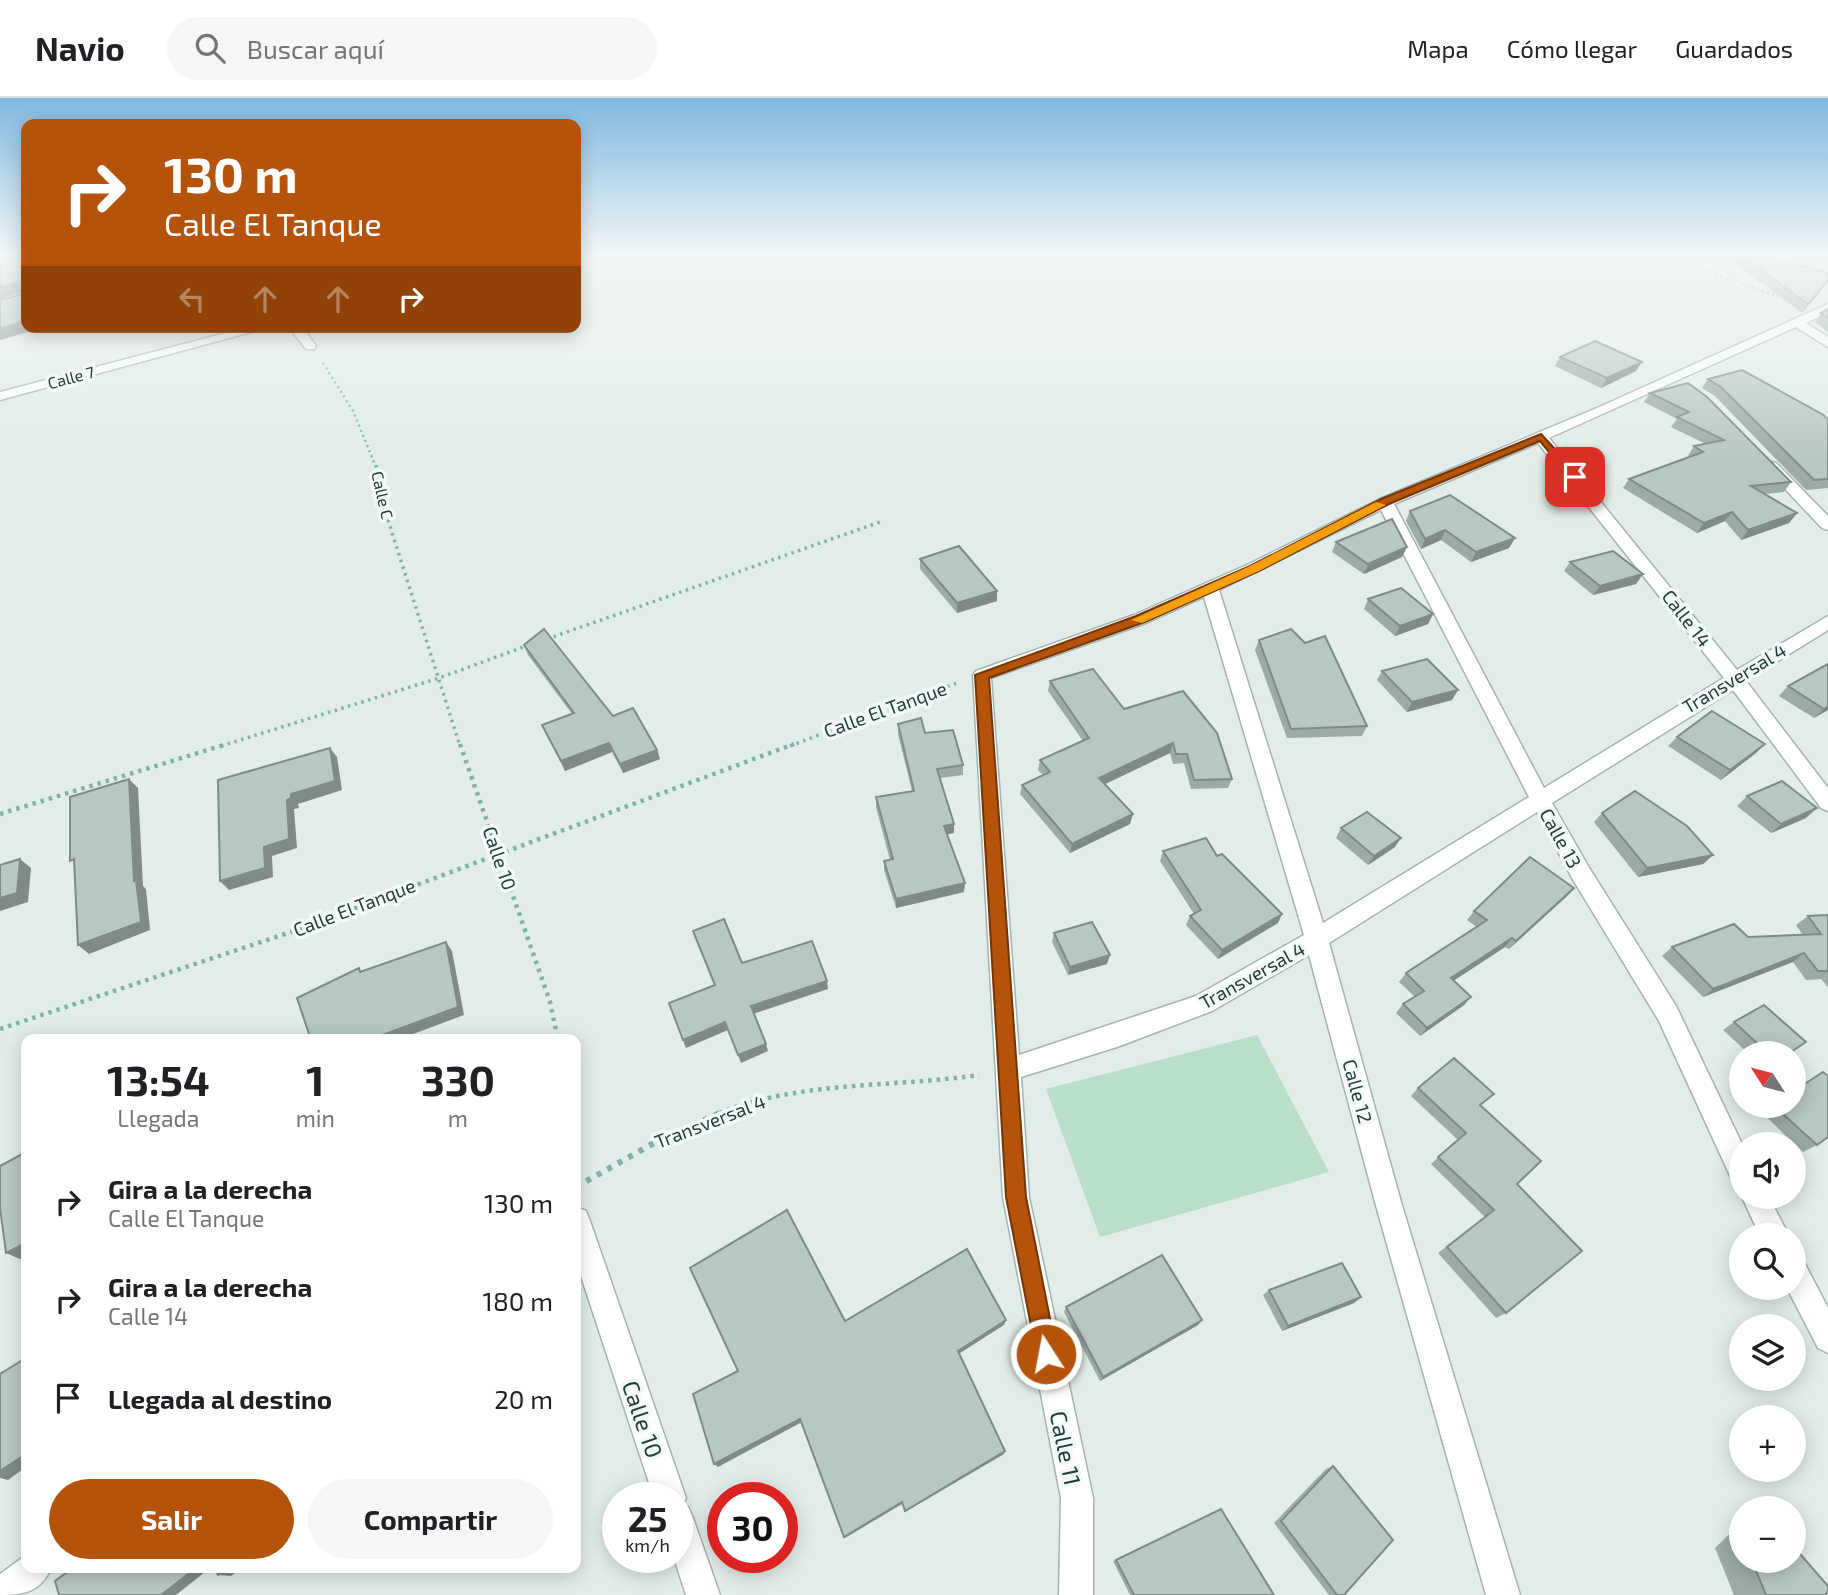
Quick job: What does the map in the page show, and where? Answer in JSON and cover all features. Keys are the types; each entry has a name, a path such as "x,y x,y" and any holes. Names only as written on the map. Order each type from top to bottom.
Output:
{"street":[{"path":"982,675 1140,619 1210,588 1385,502 1541,437 1793,324"},
{"path":"1800,324 1828,344"},
{"name":"Calle 7","path":"0,396 241,333"},
{"path":"300,333 310,346"},
{"path":"1673,377 1690,387"},
{"name":"Calle 14","path":"1541,437 1734,677 1828,803"},
{"path":"1756,451 1828,525"},
{"name":"Calle 13","path":"1385,502 1539,798 1580,872 1668,1014 1729,1145"},
{"name":"Calle 12","path":"1210,588 1317,938 1395,1228 1503,1595"},
{"name":"Transversal 4","path":"1008,1070 1117,1036 1204,1004 1317,938 1734,677 1828,622"},
{"name":"Calle 11","path":"982,675 1016,1197 1077,1499 1076,1595"},
{"name":"Calle 10","path":"581,1236 665,1482"},
{"path":"1806,1295 1828,1338"},
{"path":"693,1564 704,1595"},
{"path":"0,1595 29,1573"}],"path":[{"name":"Calle C","path":"310,346 353,411 375,461 388,520 439,678"},
{"path":"0,814 439,678 883,521"},
{"name":"Calle El Tanque","path":"0,1029 285,934 982,675"},
{"name":"Calle 10","path":"439,678 550,1002 557,1034"},
{"name":"Transversal 4","path":"581,1185 651,1143 730,1109 793,1091 948,1081 1008,1070"}],"green space":[{"path":"1257,1035 1329,1172 1100,1237 1046,1089"}],"building":[{"path":"0,324 15,324 0,328"},
{"path":"1595,341 1642,362 1607,378 1560,357"},
{"path":"1742,370 1828,419 1828,479 1814,480 1721,387 1708,379"},
{"path":"1688,383 1707,397 1791,482 1751,486 1797,513 1748,530 1732,512 1704,523 1629,479 1703,452 1694,446 1724,440 1677,417 1689,412 1650,393"},
{"path":"1450,495 1515,538 1476,552 1445,530 1425,539 1410,511"},
{"path":"1392,519 1407,547 1368,564 1336,542"},
{"path":"959,546 997,591 957,603 920,559"},
{"path":"1613,551 1643,574 1600,586 1570,562"},
{"path":"1401,588 1433,614 1400,626 1368,599"},
{"path":"544,629 613,716 633,708 657,750 620,764 609,743 561,761 542,725 574,713 524,645"},
{"path":"1291,629 1305,643 1325,636 1367,726 1291,729 1259,640"},
{"path":"1427,659 1458,690 1412,702 1382,671"},
{"path":"1828,664 1828,706 1824,709 1788,686"},
{"path":"1093,669 1124,709 1183,691 1217,733 1232,779 1194,780 1187,754 1176,754 1173,743 1099,778 1133,814 1072,844 1022,785 1050,772 1040,760 1089,738 1050,681"},
{"path":"1712,711 1765,744 1730,770 1677,737"},
{"path":"921,718 925,733 953,730 963,765 937,769 954,824 944,826 965,883 896,899 884,861 893,859 876,797 914,791 898,724"},
{"path":"330,748 335,781 291,794 291,798 287,800 289,839 264,847 265,868 220,881 218,780"},
{"path":"129,779 134,881 136,880 141,922 78,945 74,859 70,861 70,797"},
{"path":"1782,781 1817,808 1781,824 1747,796"},
{"path":"1635,791 1687,826 1713,855 1647,868 1602,813"},
{"path":"1367,812 1401,838 1374,856 1341,828"},
{"path":"1206,838 1217,856 1222,854 1282,914 1222,950 1190,916 1201,910 1163,851"},
{"path":"1530,857 1574,888 1516,941 1512,938 1451,978 1471,997 1427,1028 1403,1004 1424,991 1406,973 1487,920 1474,911"},
{"path":"20,859 17,893 0,898 0,865"},
{"path":"1828,915 1828,971 1818,971 1804,953 1713,989 1672,947 1734,924 1748,937 1821,934 1808,916"},
{"path":"724,919 742,963 812,941 827,981 751,1006 766,1044 738,1055 725,1022 683,1040 669,1003 715,985 693,931"},
{"path":"1092,922 1110,955 1070,967 1054,933"},
{"path":"446,942 458,1007 385,1034 309,1034 297,998 359,968 360,972"},
{"path":"1764,1005 1805,1041 1755,1041 1734,1022"},
{"path":"1454,1058 1494,1094 1480,1105 1541,1161 1517,1184 1582,1251 1506,1313 1447,1247 1494,1210 1438,1157 1466,1133 1418,1088"},
{"path":"1823,1072 1828,1076 1828,1137 1817,1145 1806,1132 1787,1118 1806,1118 1806,1083"},
{"path":"21,1155 21,1246 6,1253 0,1208 0,1166"},
{"path":"787,1210 845,1321 967,1249 1006,1320 958,1351 1005,1451 905,1511 902,1502 844,1537 800,1419 714,1464 693,1394 738,1371 690,1268"},
{"path":"1162,1255 1202,1320 1103,1377 1066,1307"},
{"path":"1342,1263 1361,1297 1288,1326 1269,1290"},
{"path":"21,1361 21,1457 0,1471 0,1374"},
{"path":"1333,1466 1393,1540 1344,1595 1337,1595 1281,1521"},
{"path":"1221,1509 1274,1595 1134,1595 1116,1560"},
{"path":"1806,1561 1828,1586 1825,1595 1766,1595 1757,1573 1806,1573"},
{"path":"66,1573 190,1573 161,1595 59,1595 55,1581"}],"slow traffic":[{"path":"1137,620 1255,568 1380,505"}],"route":[{"path":"1046,1354 1016,1197 982,675 1140,619 1255,568 1385,502 1541,437 1575,477"}]}
